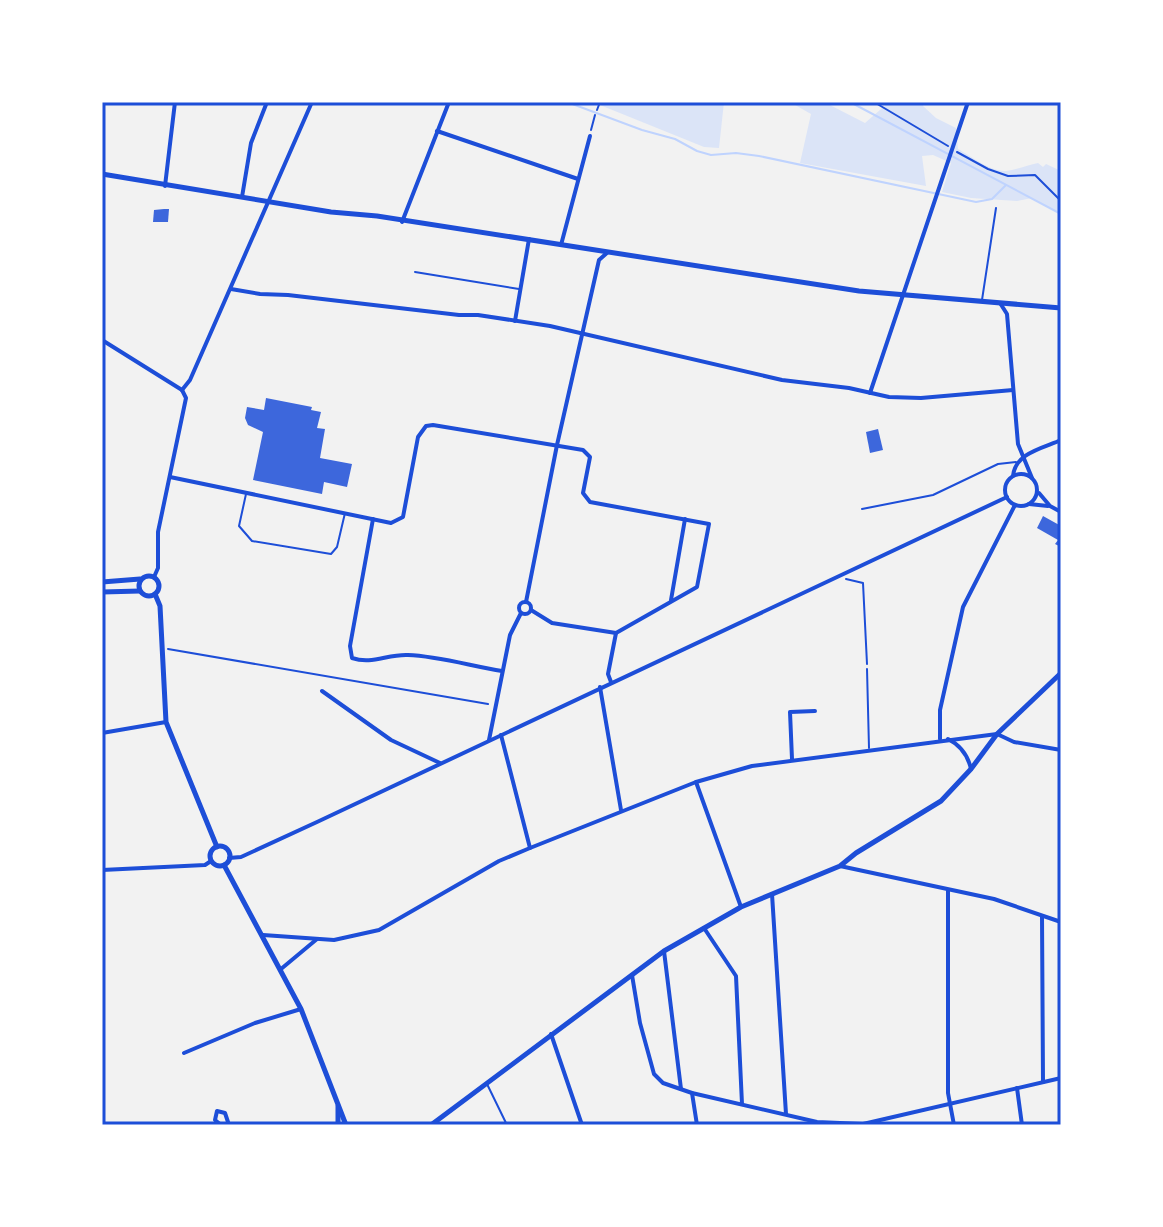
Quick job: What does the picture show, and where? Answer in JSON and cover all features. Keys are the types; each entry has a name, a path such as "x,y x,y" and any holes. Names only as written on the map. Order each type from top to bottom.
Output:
{"street":[{"path":"165,186 175,102"},
{"path":"242,197 251,143 267,102"},
{"path":"182,390 190,380 312,102"},
{"path":"402,222 449,102"},
{"path":"870,393 968,102"},
{"path":"437,131 578,179"},
{"path":"561,245 590,136"},
{"path":"102,174 843,289 1061,308"},
{"path":"515,321 529,239"},
{"path":"592,249 599,260"},
{"path":"170,477 391,523 403,517 418,437 426,426 433,425 557,445 583,450 590,457 583,493 590,502 709,524 697,587 616,633 552,623 531,610 526,602 557,445 599,260 608,252"},
{"path":"231,289 515,321 782,380 904,399 1013,390"},
{"path":"998,302 1007,314 1018,444 1037,491 1050,506 1061,512"},
{"path":"1007,314 1014,303"},
{"path":"102,340 182,390 186,398 158,532 158,568 154,577"},
{"path":"1050,506 1015,505 1007,497 1006,485 1013,476 1016,462 1061,440"},
{"path":"1013,476 1021,474 1032,478"},
{"path":"1029,504 1035,499 1037,491"},
{"path":"102,870 208,863 224,865 229,858 241,857 1007,497"},
{"path":"943,739 940,710 963,607 1015,505"},
{"path":"373,519 350,646 352,658 365,663 388,656 409,655 502,671"},
{"path":"670,601 685,519"},
{"path":"102,582 154,577"},
{"path":"154,577 159,586 155,594 160,606 166,722 217,847"},
{"path":"140,591 141,579"},
{"path":"102,592 140,591 145,595 155,594"},
{"path":"489,740 510,635 521,613 520,605 526,602"},
{"path":"521,613 531,610"},
{"path":"611,682 608,674 616,633"},
{"path":"431,1125 664,951 741,907 840,866 941,801 971,769 997,734 1061,673"},
{"path":"600,687 621,810"},
{"path":"322,691 391,740 440,763"},
{"path":"792,759 790,712 815,711"},
{"path":"102,733 166,722"},
{"path":"263,935 334,940 379,930 499,861 621,810 696,782 752,766 997,734 1014,742 1061,750"},
{"path":"501,735 530,848"},
{"path":"943,739 957,745 969,758 971,769"},
{"path":"696,782 741,907"},
{"path":"217,847 226,849 229,858"},
{"path":"208,863 210,854 217,847"},
{"path":"224,865 301,1009 346,1125"},
{"path":"840,866 994,899 1061,922"},
{"path":"948,891 948,1077 954,1125"},
{"path":"772,894 786,1114"},
{"path":"1042,916 1043,1082"},
{"path":"704,928 736,976 742,1104"},
{"path":"281,969 317,939"},
{"path":"664,951 681,1089"},
{"path":"632,973 640,1023 654,1074 663,1083 692,1093 840,1124 863,1124 886,1122 1061,1078"},
{"path":"184,1053 255,1023 301,1009"},
{"path":"551,1034 582,1125"},
{"path":"1017,1088 1022,1125"},
{"path":"692,1093 697,1125"},
{"path":"338,1101 338,1125"},
{"path":"221,1125 214,1116 221,1111 228,1117 229,1125"}],"lane":[{"path":"981,301 996,208"},
{"path":"415,272 520,290"},
{"path":"862,509 933,495 998,464 1016,462"},
{"path":"247,493 239,526 252,541 331,554 337,547 345,513"},
{"path":"867,669 869,749"},
{"path":"487,1083 507,1125"}],"path":[{"path":"597,110 600,102"},
{"path":"874,102 988,169 1008,176 1035,175 1061,201"},
{"path":"590,136 595,115"},
{"path":"835,576 863,583 867,669"},
{"path":"162,648 496,705"}],"shaded area":[{"path":"601,102 724,102 719,148 704,147 600,105"},
{"path":"790,102 824,102 865,123 888,103 924,102 923,106 936,118 956,128 958,149 987,166 1006,171 1038,163 1061,171 1061,214 1032,198 1017,201 971,198 942,192 951,163 933,155 922,156 926,186 800,163 811,114"}],"building":[{"path":"169,209 168,222 153,222 154,210"},
{"path":"266,398 312,407 311,410 321,412 317,428 325,429 320,458 352,464 347,487 324,482 322,494 253,480 263,432 248,425 245,418 247,407 264,410"},
{"path":"878,429 883,450 870,453 866,432"},
{"path":"1043,516 1061,526 1061,547 1055,544 1058,540 1037,528"}],"waterway":[{"path":"567,102 675,139 711,155 736,153 759,156 976,202 992,199 1006,185"},
{"path":"850,102 1061,214"}]}
